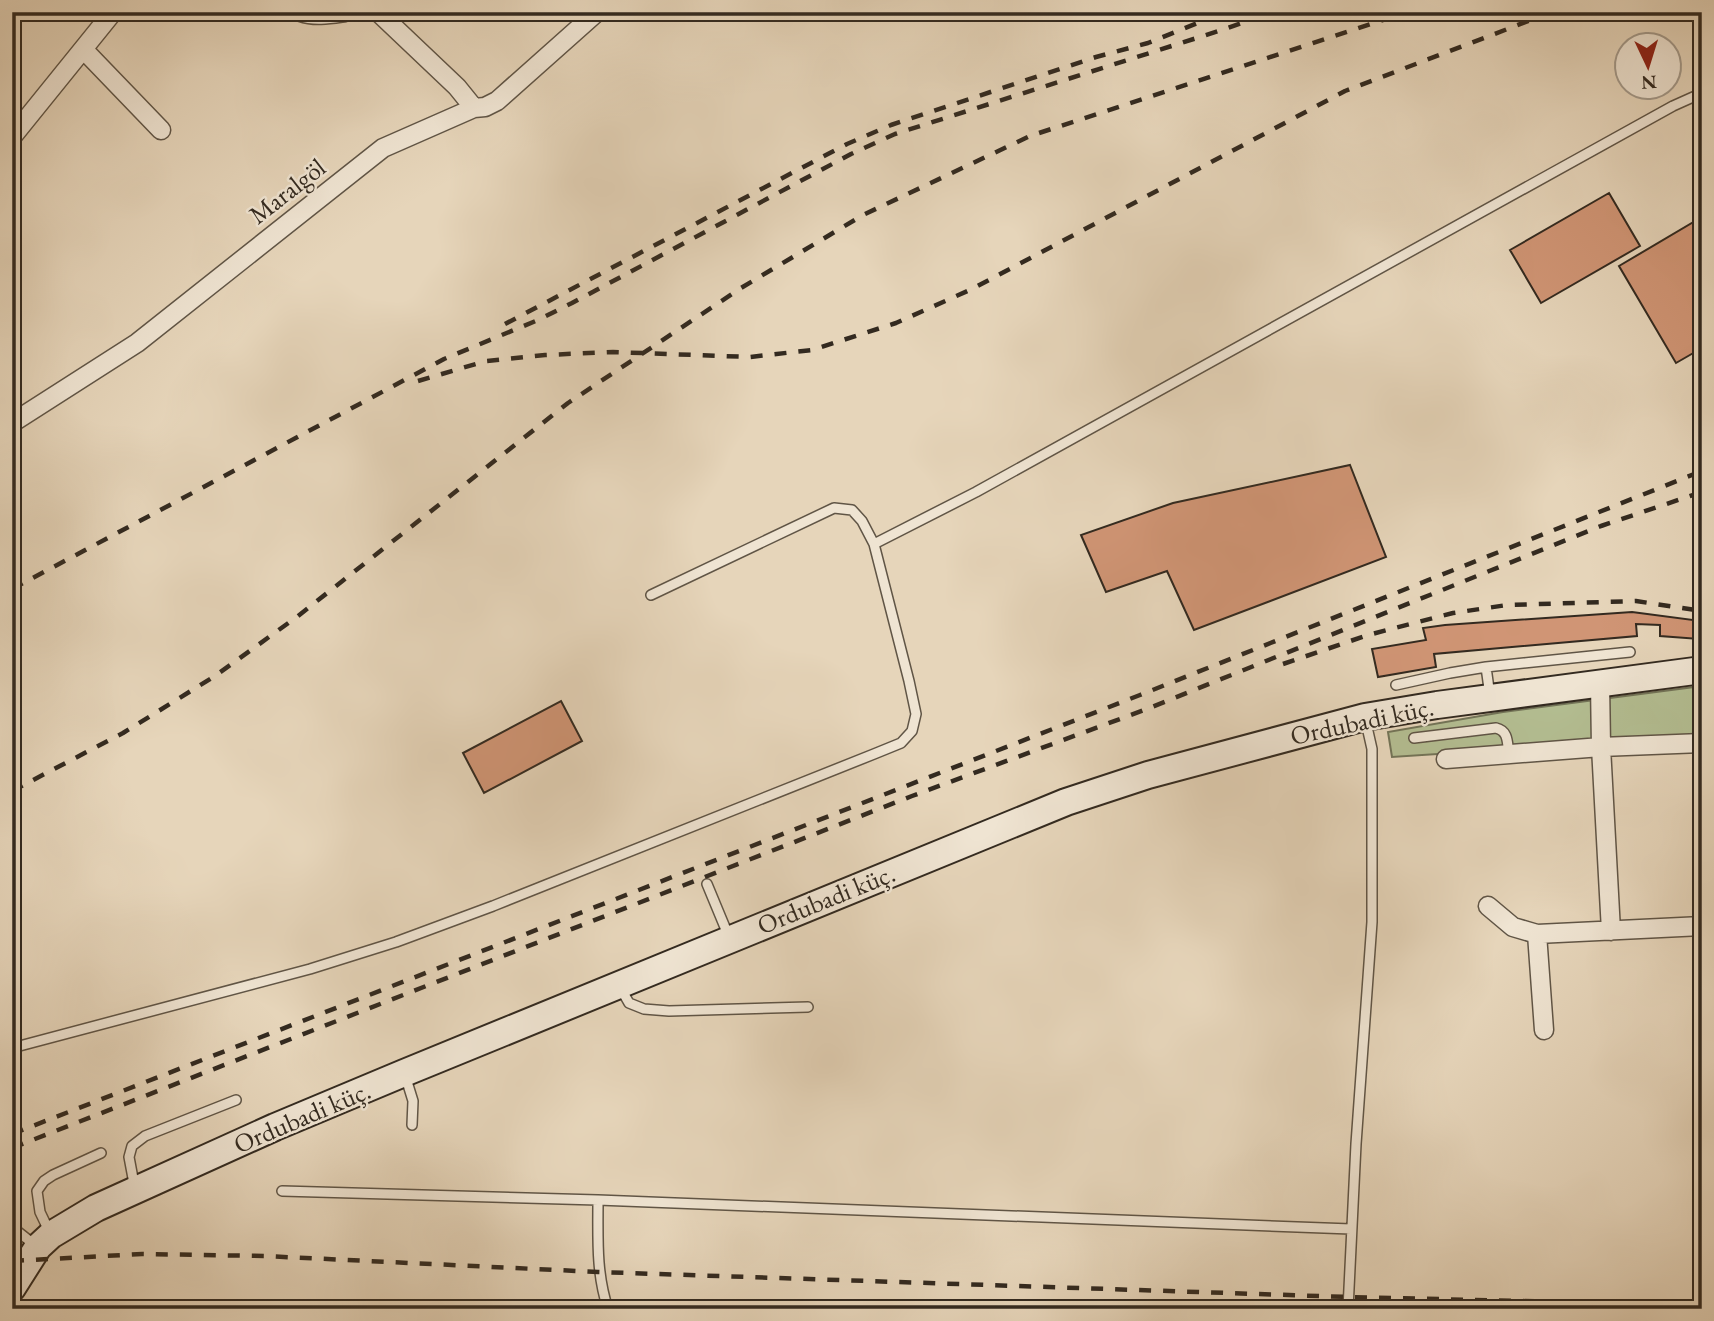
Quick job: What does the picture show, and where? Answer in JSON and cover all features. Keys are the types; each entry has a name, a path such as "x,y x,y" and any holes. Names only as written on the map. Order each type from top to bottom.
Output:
{"main road":[{"name":"Ordubadi küç.","path":"12,1288 44,1241 96,1208 135,1190 404,1073 1079,797 1149,775 1365,717 1702,670"}],"street":[{"path":"12,137 113,12"},
{"path":"301,12 312,16 345,12"},
{"path":"378,12 457,87 474,108"},
{"name":"Maralgöl","path":"12,423 137,343 383,148 474,108 485,107 497,101 597,12"},
{"path":"83,49 161,130"},
{"path":"1600,683 1611,931"},
{"path":"1446,758 1702,743"},
{"path":"1488,906 1513,927 1537,934 1702,926"},
{"path":"1537,934 1544,1030"}],"lane":[{"path":"874,544 989,486 1661,113 1702,93"},
{"path":"12,1048 310,969 396,942 901,743 912,732 916,714 874,544 862,521 852,510 834,509 651,595"},
{"path":"1396,685 1486,667 1630,652"},
{"path":"1486,667 1490,698"},
{"path":"1348,1309 1372,922 1372,763 1365,717"},
{"path":"1414,738 1496,728 1506,734 1509,754"},
{"path":"707,884 730,939"},
{"path":"619,984 629,1003 643,1009 669,1011 808,1007"},
{"path":"404,1073 414,1101 412,1125"},
{"path":"135,1190 129,1157 132,1146 145,1136 236,1100"},
{"path":"44,1241 37,1191 44,1181 53,1175 102,1153"},
{"path":"282,1191 1351,1228"},
{"path":"598,1200 598,1272 608,1309"},
{"path":"12,1227 44,1241"}],"green space":[{"path":"1702,686 1702,737 1392,757 1388,732 1503,712"}],"building":[{"path":"1609,193 1640,246 1541,303 1510,250"},
{"path":"1702,217 1702,348 1676,363 1619,266"},
{"path":"1350,465 1386,557 1194,630 1167,571 1106,592 1081,535 1173,503"},
{"path":"1632,612 1701,621 1699,639 1660,636 1660,625 1636,624 1637,636 1434,654 1436,667 1378,677 1372,649 1426,640 1423,628"},
{"path":"561,701 582,741 484,793 463,753"}],"railway":[{"path":"505,324 847,144 891,125 1096,57 1148,43 1225,12"},
{"path":"12,589 444,359 572,303 851,154 895,134 1273,12"},
{"path":"12,791 123,733 215,676 298,616 568,403 741,288 863,215 1030,136 1407,12"},
{"path":"418,381 486,361 545,355 613,352 750,357 812,350 896,323 972,289 1345,91 1552,12"},
{"path":"12,1134 1140,695 1702,471"},
{"path":"12,1148 912,796 1147,709 1601,526 1702,492"},
{"path":"1283,664 1368,635 1453,613 1507,605 1636,601 1702,611"},
{"path":"12,1261 142,1254 264,1256 598,1272 1348,1297 1648,1304"}]}
